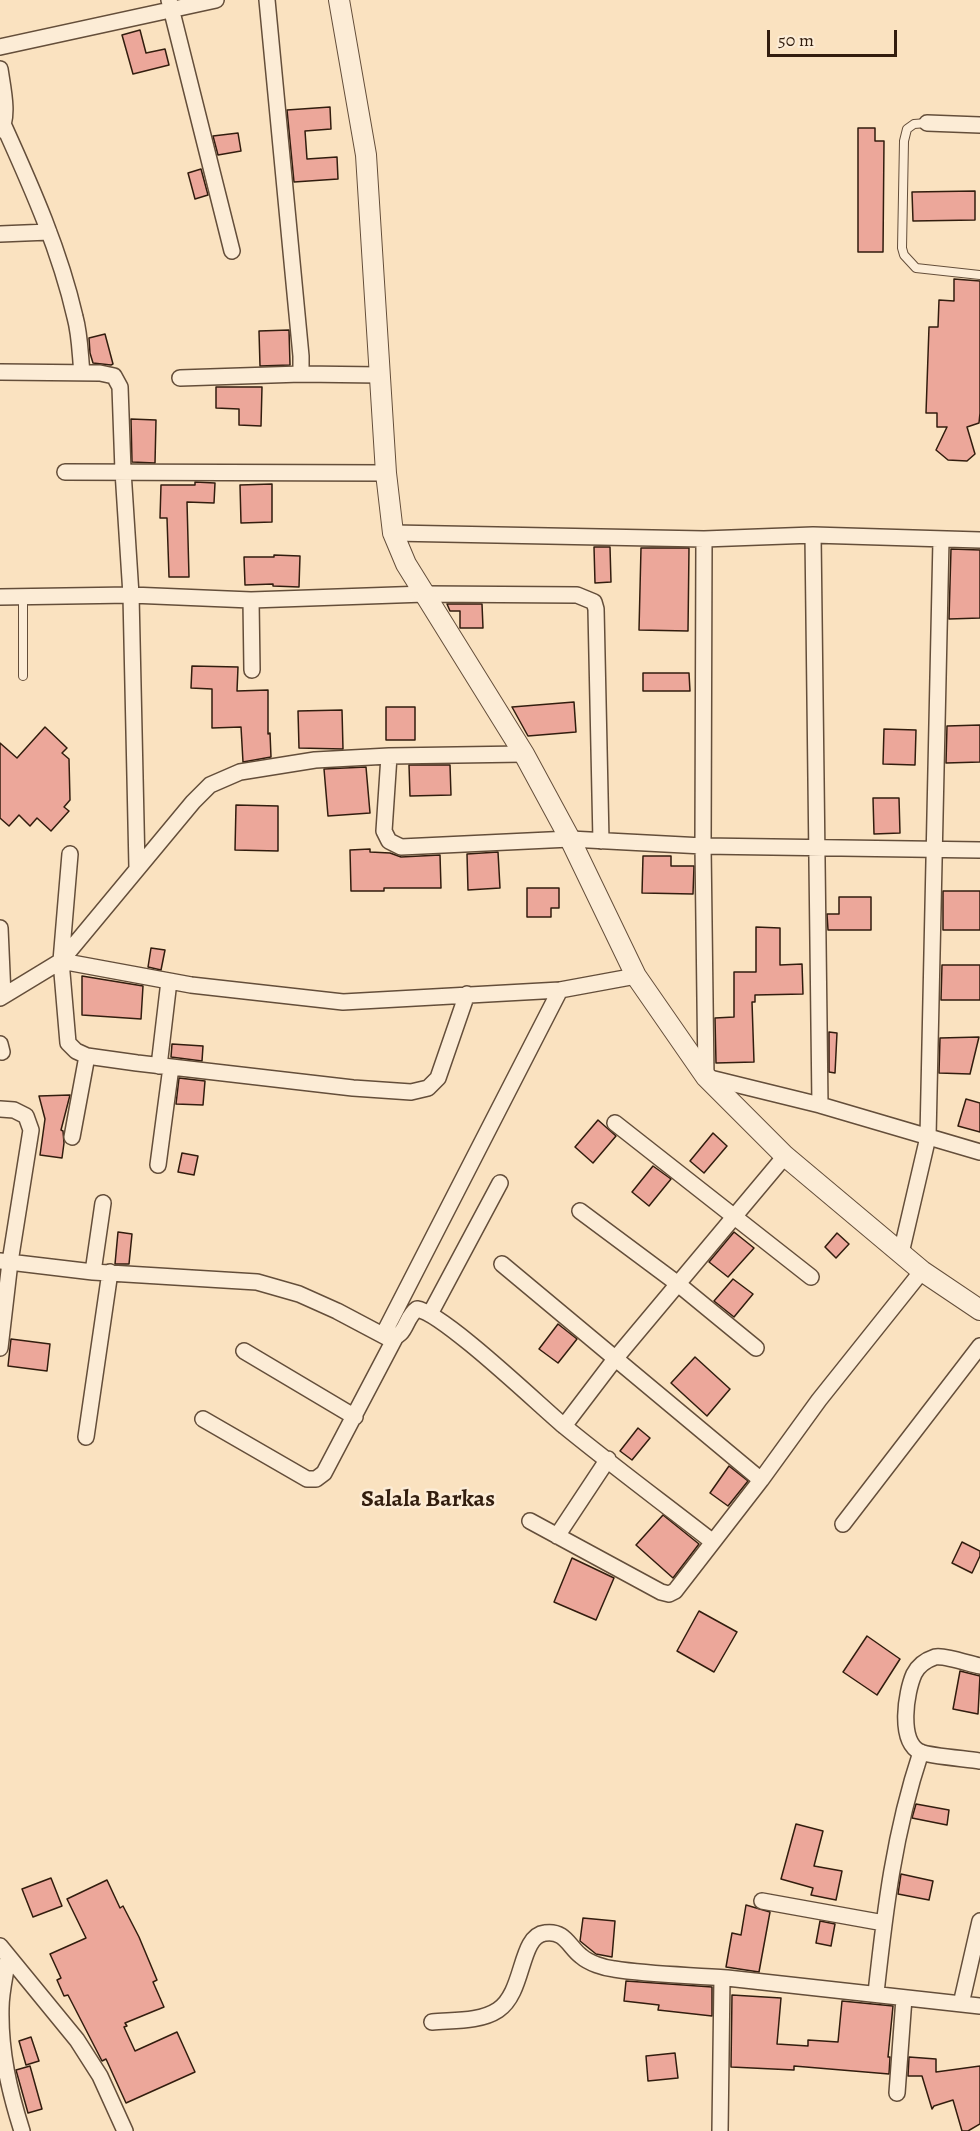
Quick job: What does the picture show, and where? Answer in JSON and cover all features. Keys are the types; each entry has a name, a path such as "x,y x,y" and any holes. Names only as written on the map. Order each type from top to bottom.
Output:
{"street":[{"path":"0,47 170,4 216,0"},
{"path":"267,0 301,374"},
{"path":"339,0 366,155 386,473 393,533 406,564 524,754 570,839 636,976 706,1077 785,1156 922,1271 980,1310"},
{"path":"170,4 232,251"},
{"path":"0,69 5,112 2,128 48,232 65,278 76,320 82,373"},
{"path":"927,123 980,125"},
{"path":"0,234 48,232"},
{"path":"0,372 100,373 114,376 120,387 131,595 137,868"},
{"path":"180,378 301,374 380,375"},
{"path":"64,472 386,473"},
{"path":"393,533 704,539 813,535 980,540"},
{"path":"813,535 820,1105"},
{"path":"704,539 706,1077"},
{"path":"901,1253 928,1137 941,540"},
{"path":"0,597 131,595 251,600 425,594 577,595 594,602 596,609 601,841"},
{"path":"251,600 252,670"},
{"path":"0,928 2,997 61,961 193,802 210,785 240,772 315,760 389,756 524,754"},
{"path":"389,756 384,831 389,841 401,847 570,839 704,846 980,850"},
{"path":"70,854 61,961 68,1042 76,1051 87,1056 353,1088 411,1092 428,1088 438,1078 467,994"},
{"path":"61,961 170,981 343,1002 560,990 636,976"},
{"path":"158,1165 170,981"},
{"path":"203,1419 307,1479 316,1479 324,1473 355,1416 389,1337 560,990"},
{"path":"72,1137 87,1056"},
{"path":"706,1077 820,1105 980,1152"},
{"path":"0,1109 14,1110 26,1116 30,1130 5,1261 0,1348"},
{"path":"615,1123 811,1277"},
{"path":"564,1426 615,1359 785,1156"},
{"path":"430,1314 500,1183"},
{"path":"93,1272 103,1203"},
{"path":"580,1211 678,1284 756,1347"},
{"path":"5,1261 93,1272 257,1282 299,1294 389,1337 401,1335 413,1313 417,1309 425,1310 459,1335 564,1426 713,1542"},
{"path":"502,1264 761,1480"},
{"path":"530,1521 661,1592 669,1594 675,1591 761,1480 819,1400 922,1271"},
{"path":"86,1437 110,1272"},
{"path":"843,1524 980,1346"},
{"path":"244,1351 355,1416"},
{"path":"557,1536 608,1460"},
{"path":"980,1666 937,1656 923,1662 914,1674 905,1725 912,1746 921,1752 980,1761"},
{"path":"876,1994 887,1894 906,1797 921,1752"},
{"path":"762,1901 884,1923"},
{"path":"961,2004 980,1921"},
{"path":"432,2022 481,2017 496,2012 504,2006 519,1981 533,1938 538,1934 549,1932 567,1939 579,1955 588,1961 613,1969 722,1978 980,2006"},
{"path":"4,1952 0,2005 5,2069 22,2131"},
{"path":"4,1952 77,2040 100,2076 125,2131"},
{"path":"720,2131 722,1978"},
{"path":"897,2093 904,1998"}],"lane":[{"path":"927,123 914,124 907,129 904,141 904,255 916,268 980,275"},
{"path":"22,676 23,597"}],"building":[{"path":"140,30 146,53 165,49 169,65 133,74 122,35"},
{"path":"330,107 331,129 305,131 307,159 337,157 338,179 294,182 287,110"},
{"path":"858,128 875,128 875,141 884,141 883,252 858,252"},
{"path":"238,133 241,151 218,155 213,136"},
{"path":"201,169 208,195 195,199 188,173"},
{"path":"975,191 975,220 913,221 912,192"},
{"path":"954,279 980,281 980,413 979,423 967,427 975,454 967,461 948,460 936,450 947,427 937,427 937,413 926,413 929,327 938,327 939,300 954,301"},
{"path":"289,330 290,365 260,366 259,331"},
{"path":"105,334 113,364 111,365 93,363 90,353 89,338"},
{"path":"216,387 262,387 261,426 239,425 239,409 216,408"},
{"path":"131,419 156,420 155,463 132,462"},
{"path":"195,482 215,483 214,503 187,502 189,577 169,577 167,518 160,518 161,485 195,485"},
{"path":"272,484 272,522 241,523 240,485"},
{"path":"594,547 610,547 611,582 595,583"},
{"path":"641,548 689,548 688,631 639,630"},
{"path":"951,549 980,550 980,618 949,619"},
{"path":"274,555 300,556 299,587 273,586 273,584 245,585 244,557 274,557"},
{"path":"447,604 482,604 483,628 460,628 460,611 450,611"},
{"path":"192,666 238,667 237,691 268,690 268,734 270,733 271,757 243,762 241,727 212,728 212,689 191,688"},
{"path":"643,673 689,673 690,691 643,691"},
{"path":"574,702 576,732 528,736 512,707"},
{"path":"386,707 415,707 415,740 386,740"},
{"path":"342,710 343,749 299,748 298,711"},
{"path":"980,725 980,762 946,763 947,726"},
{"path":"45,727 67,748 62,753 69,759 70,800 64,807 69,811 51,831 37,818 30,826 19,815 9,826 0,818 0,743 17,758"},
{"path":"884,729 916,730 915,765 883,764"},
{"path":"409,765 450,765 451,795 410,796"},
{"path":"366,767 370,813 328,816 324,769"},
{"path":"873,798 899,798 900,833 874,834"},
{"path":"236,805 278,806 278,851 235,850"},
{"path":"370,849 370,852 390,853 401,857 440,855 441,888 384,888 384,891 351,891 350,850"},
{"path":"498,852 500,888 468,890 467,854"},
{"path":"643,856 671,856 671,866 694,866 693,894 642,893"},
{"path":"527,888 559,888 559,908 551,908 551,917 527,917"},
{"path":"943,891 980,891 980,930 943,930"},
{"path":"839,897 871,897 871,930 828,930 827,914 839,914"},
{"path":"756,927 780,928 780,965 802,964 803,994 755,995 755,1002 752,1002 754,1062 716,1063 715,1018 734,1017 734,972 756,972"},
{"path":"151,948 165,950 161,970 148,967"},
{"path":"942,965 980,965 980,1000 941,1000"},
{"path":"82,976 143,986 141,1019 82,1015"},
{"path":"829,1032 837,1033 835,1073 829,1072"},
{"path":"979,1037 970,1074 939,1073 940,1038"},
{"path":"172,1044 203,1046 202,1061 171,1057"},
{"path":"179,1078 205,1081 203,1105 176,1104"},
{"path":"70,1095 61,1130 64,1143 62,1158 40,1155 45,1119 39,1096"},
{"path":"966,1099 980,1103 980,1132 958,1126"},
{"path":"598,1120 616,1136 593,1163 575,1147"},
{"path":"713,1133 727,1146 704,1173 690,1161"},
{"path":"182,1153 198,1156 194,1175 178,1172"},
{"path":"653,1166 671,1179 649,1206 632,1192"},
{"path":"118,1232 132,1234 129,1264 115,1264"},
{"path":"734,1232 754,1248 728,1277 709,1262"},
{"path":"837,1233 849,1244 836,1258 825,1247"},
{"path":"733,1279 753,1294 734,1317 714,1301"},
{"path":"558,1324 577,1339 558,1363 539,1349"},
{"path":"11,1339 50,1344 47,1371 8,1366"},
{"path":"695,1357 730,1389 707,1416 671,1383"},
{"path":"638,1428 650,1438 632,1460 620,1451"},
{"path":"729,1466 748,1481 728,1506 710,1493"},
{"path":"663,1515 699,1544 673,1578 636,1545"},
{"path":"962,1542 980,1551 972,1573 952,1563"},
{"path":"572,1558 614,1578 596,1620 554,1602"},
{"path":"699,1611 737,1632 714,1672 677,1651"},
{"path":"867,1636 900,1659 877,1695 843,1672"},
{"path":"960,1671 980,1676 978,1714 953,1709"},
{"path":"916,1804 949,1810 947,1825 912,1818"},
{"path":"796,1824 823,1831 814,1866 842,1871 836,1900 811,1895 813,1888 781,1879"},
{"path":"901,1874 933,1881 929,1900 898,1894"},
{"path":"51,1878 62,1906 33,1917 22,1889"},
{"path":"107,1880 120,1908 123,1906 139,1937 157,1980 153,1982 164,2007 125,2023 127,2026 124,2027 135,2051 177,2032 195,2072 126,2103 106,2059 102,2061 68,1995 64,1996 57,1980 61,1978 50,1954 86,1938 67,1899"},
{"path":"746,1905 770,1912 759,1972 726,1967 732,1933 741,1935"},
{"path":"583,1918 615,1921 612,1957 596,1954 580,1941"},
{"path":"820,1921 835,1924 831,1946 816,1943"},
{"path":"626,1981 712,1987 712,2016 658,2010 659,2005 624,2001"},
{"path":"732,1995 781,1998 777,2044 808,2046 808,2040 838,2042 842,2001 893,2006 888,2057 890,2057 889,2074 794,2066 794,2070 731,2067"},
{"path":"31,2037 39,2061 26,2065 19,2041"},
{"path":"675,2053 678,2078 648,2081 646,2056"},
{"path":"909,2057 936,2059 936,2072 980,2066 980,2124 968,2131 962,2131 953,2100 934,2106 932,2109 922,2076 908,2076"},
{"path":"30,2066 42,2109 28,2113 16,2070"}],"district":[{"name":"Salala Barkas","path":"428,1500"}]}
